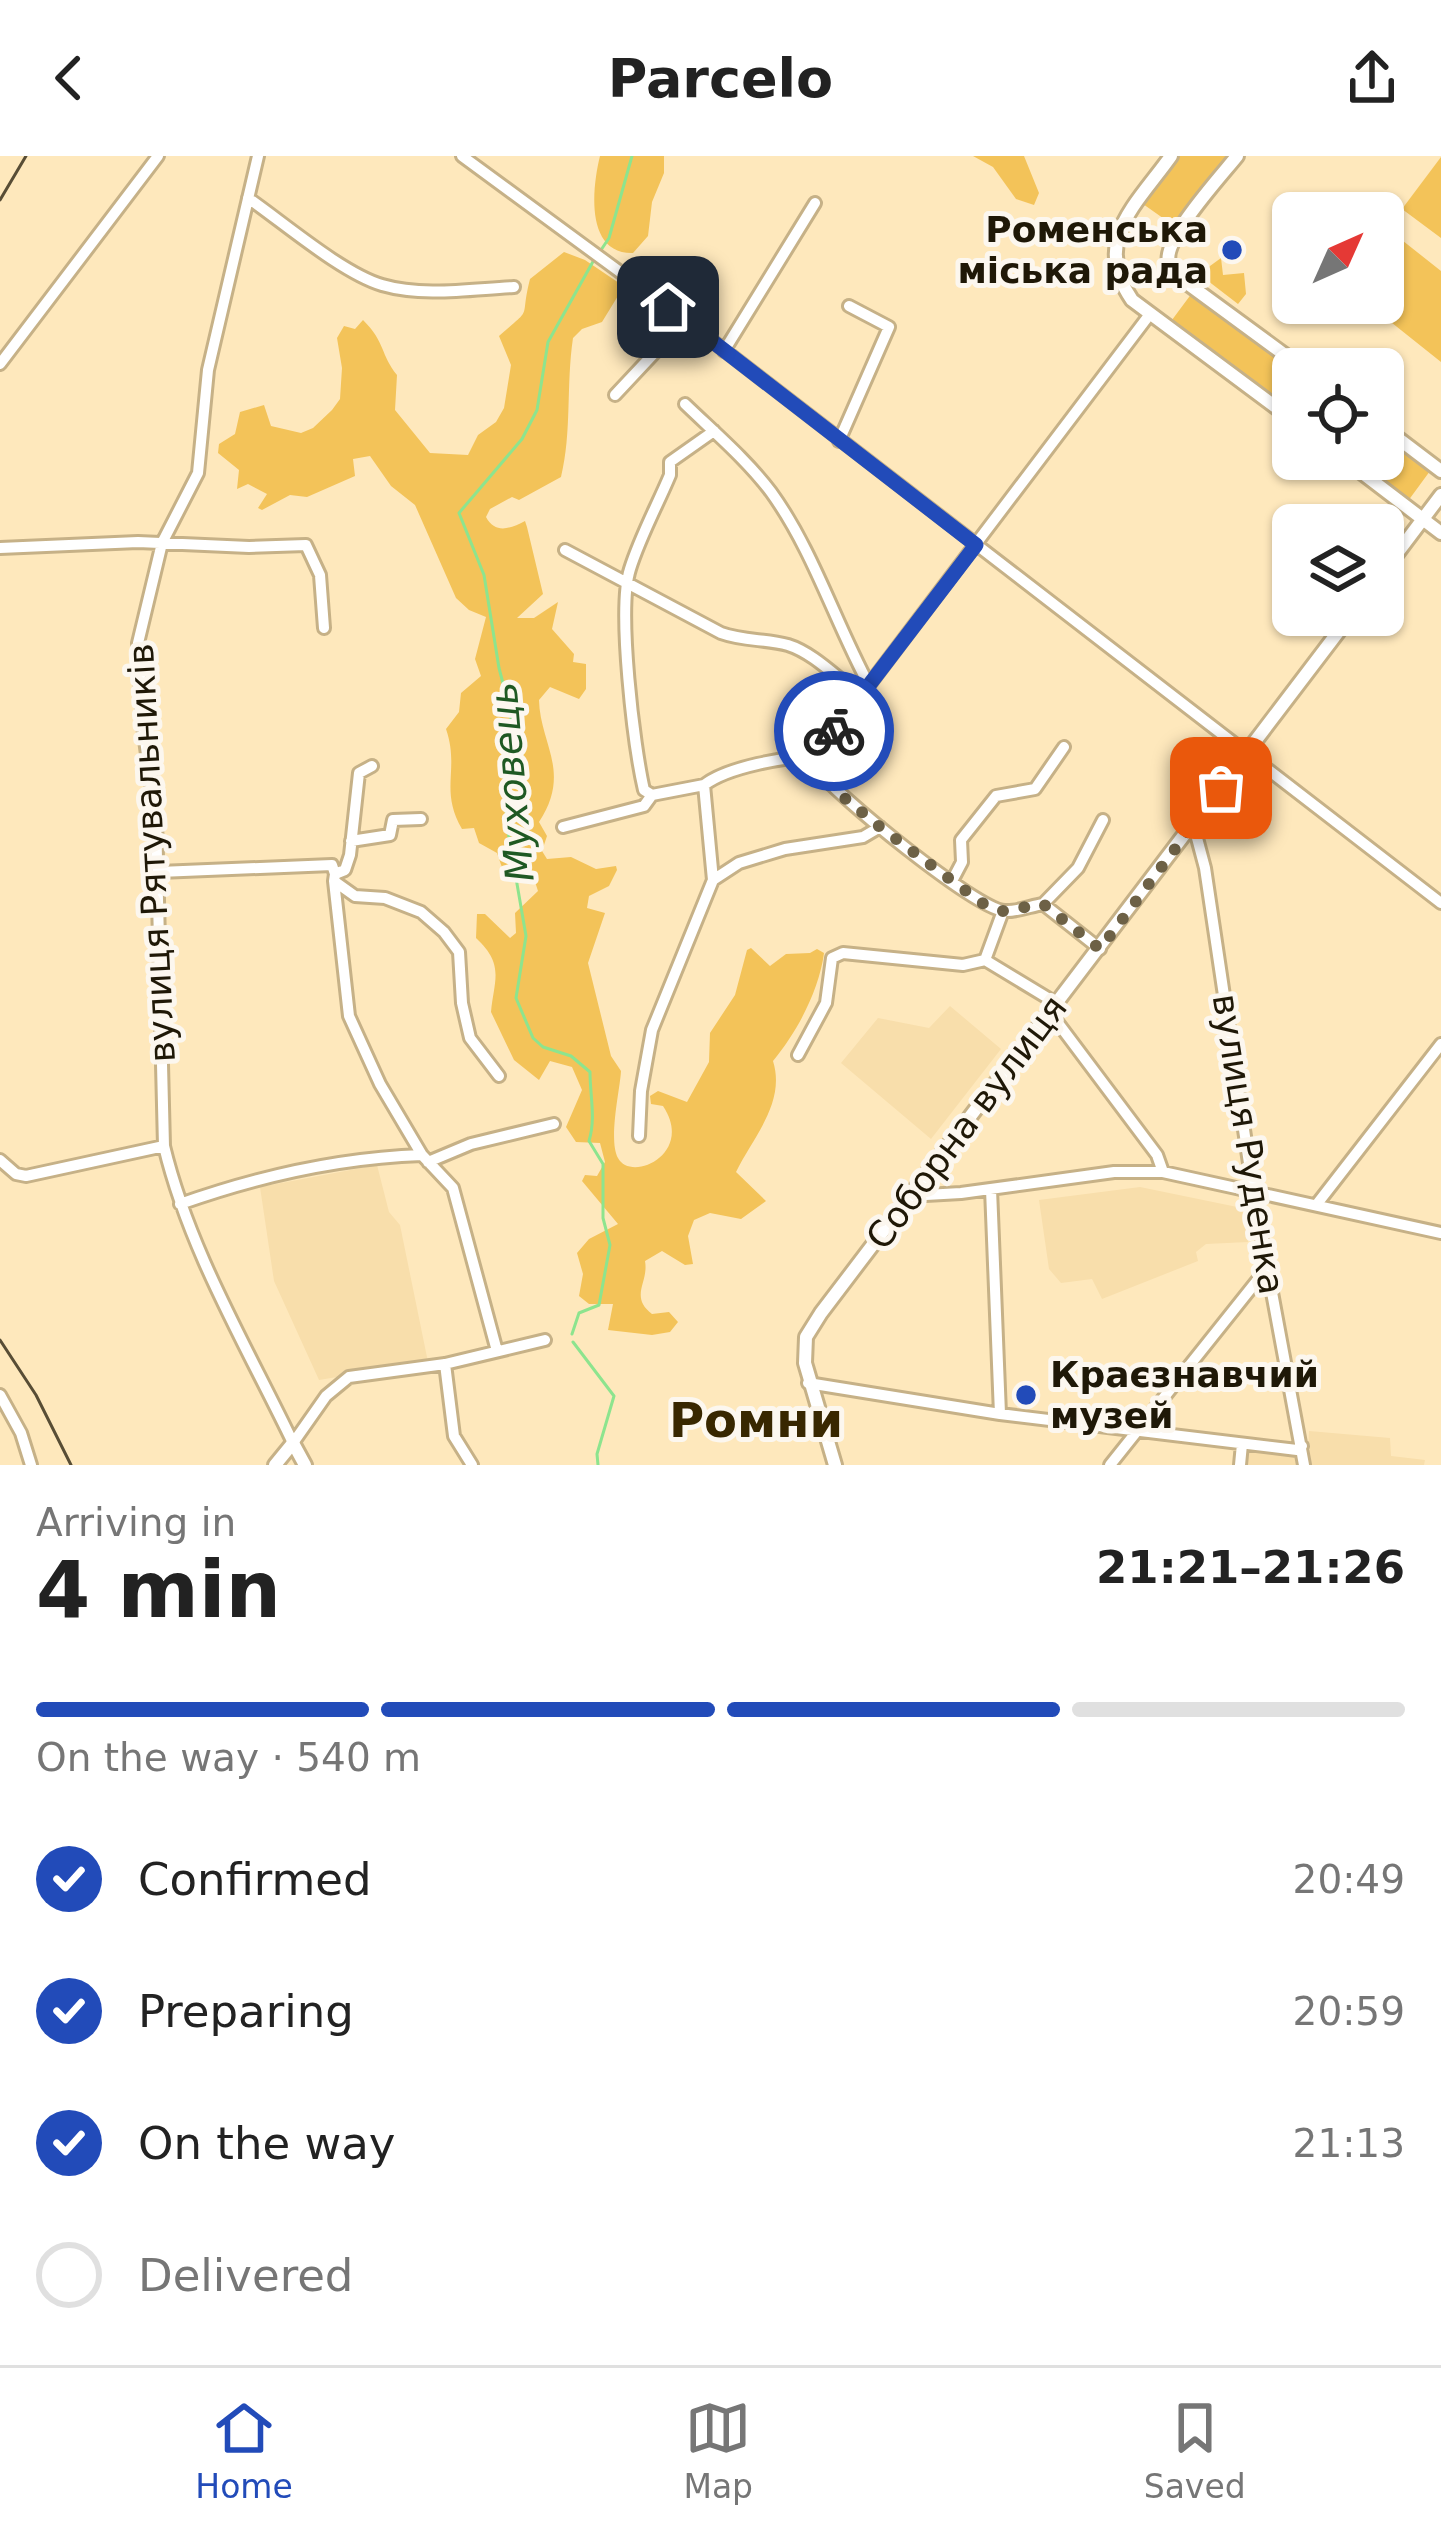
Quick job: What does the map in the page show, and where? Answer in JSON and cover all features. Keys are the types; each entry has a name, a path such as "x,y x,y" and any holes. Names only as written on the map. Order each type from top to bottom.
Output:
{"main road":[{"path":"1171,156 1122,226 1113,263 1119,280 1132,300 1272,404"},
{"path":"1237,156 1178,232 1169,246 1168,261 1180,278 1275,348"},
{"path":"1404,443 1441,471"},
{"path":"1372,480 1441,533"},
{"path":"1404,544 1441,495"},
{"name":"Соборна вулиця","path":"808,1383 805,1347 820,1313 1335,636"},
{"path":"808,1383 836,1465"},
{"path":"275,1465 293,1443"},
{"name":"вулиця Рятувальників","path":"293,1443 305,1465"}],"street":[{"path":"0,364 158,156"},
{"name":"вулиця Рятувальників","path":"258,156 208,370 198,473 162,543 143,608 138,678 157,818 164,1146 180,1204 293,1443"},
{"path":"462,156 680,316 1441,904"},
{"path":"248,198 380,285 407,290 514,287"},
{"path":"724,351 815,202"},
{"path":"839,441 890,327 849,306"},
{"path":"816,761 1150,314"},
{"path":"615,395 680,316"},
{"path":"685,404 769,489 790,522 865,690"},
{"path":"714,431 670,462 670,476 629,572 634,723 644,790 652,794 704,785 721,772 743,771 776,759 816,761"},
{"path":"0,548 306,545 320,575 324,628"},
{"path":"565,550 721,633 788,646 865,690"},
{"path":"952,880 962,862 961,840 993,799 1035,789 1064,748"},
{"path":"816,761 825,782 880,827 982,903 1003,911 1043,904 1078,868 1103,820"},
{"path":"334,878 345,870 352,841 359,772 372,766"},
{"path":"639,1136 641,1090 652,1030 713,880 704,785"},
{"path":"563,827 644,806 652,794"},
{"path":"352,841 390,835 393,820 422,819"},
{"name":"вулиця Руденка","path":"1193,824 1205,868 1252,1190 1304,1465"},
{"path":"713,880 740,863 785,849 863,837 880,827"},
{"path":"159,872 332,865 350,1016 380,1084 425,1159 453,1188 496,1351"},
{"path":"334,878 355,896 385,898 421,912 444,932 459,952 470,1038 499,1076"},
{"path":"1043,904 1100,949"},
{"path":"985,960 1003,911"},
{"path":"798,1054 826,1003 832,958 843,953 963,965 985,960 1053,1007 1157,1155 1163,1172"},
{"path":"1317,1204 1441,1044"},
{"path":"180,1204 311,1166 386,1154 425,1159 554,1124"},
{"path":"0,1160 26,1176 164,1146"},
{"path":"908,1196 1114,1172 1163,1172 1441,1233"},
{"path":"991,1189 1000,1414"},
{"path":"1110,1465 1268,1267"},
{"path":"293,1443 326,1396 350,1377 445,1364 545,1340"},
{"path":"445,1364 454,1436 472,1465"},
{"path":"808,1383 1134,1432 1297,1450 1302,1446"},
{"path":"0,1395 32,1465"},
{"path":"1240,1465 1242,1444"}],"shaded area":[{"path":"600,156 664,156 648,236 633,253 606,243 599,231 594,201"},
{"path":"973,156 1024,156 1039,193 1034,205 1016,199 993,167"},
{"path":"1178,156 1231,156 1177,228 1143,204"},
{"path":"1441,157 1441,238 1404,206"},
{"path":"1404,242 1441,271 1441,362 1393,324 1404,324"},
{"path":"564,252 619,283 621,291 602,322 573,338 561,477 519,500 512,497 490,509 486,517 498,528 525,521 527,527 543,594 517,618 534,618 558,602 552,629 574,654 573,662 586,664 586,689 579,699 550,687 539,700 554,773 549,804 539,822 547,836 542,851 547,859 571,857 596,869 616,866 609,886 589,896 587,908 605,913 588,963 611,1056 621,1071 614,1139 618,1158 625,1165 646,1165 666,1150 671,1123 663,1106 651,1104 650,1096 658,1091 687,1102 709,1062 710,1033 735,995 747,950 751,948 770,966 786,954 817,949 824,953 806,1010 773,1061 776,1076 771,1105 736,1172 766,1201 741,1219 710,1213 694,1220 688,1236 693,1264 685,1265 662,1251 645,1261 641,1295 645,1307 652,1314 669,1312 678,1322 670,1332 652,1335 608,1330 613,1304 589,1304 579,1296 583,1274 577,1253 589,1239 618,1224 582,1181 585,1175 597,1176 605,1162 600,1143 576,1142 566,1127 582,1090 572,1067 550,1061 539,1080 514,1060 491,1012 496,973 491,956 476,938 477,914 485,914 510,938 516,933 515,913 538,891 528,860 506,879 497,853 479,843 474,828 462,829 452,802 446,729 459,712 461,693 481,676 475,659 486,617 456,598 415,505 391,486 370,456 353,459 355,476 307,497 290,495 262,510 258,508 267,494 248,484 237,489 239,470 218,453 219,444 235,434 240,412 264,405 271,426 301,433 313,428 340,399 337,338 344,326 355,329 363,320 397,375 395,410 430,453 468,455 478,435 496,422 504,408 511,365 499,336 524,312 530,279"},
{"path":"1221,258 1223,275 1244,273 1246,294 1238,304 1199,274"},
{"path":"1192,293 1272,353 1272,400 1169,324"},
{"path":"1404,452 1430,471 1408,501 1380,480 1404,480"},
{"path":"950,1006 1001,1049 931,1139 841,1063 878,1018 929,1028"},
{"path":"377,1165 389,1212 400,1225 428,1362 319,1380 274,1281 260,1187"},
{"path":"1140,1187 1242,1208 1248,1242 1206,1244 1196,1252 1198,1261 1102,1299 1092,1279 1061,1283 1049,1269 1039,1200"},
{"path":"1309,1431 1390,1438 1391,1456 1425,1460 1424,1465 1244,1465 1245,1447 1308,1453"}],"waterway":[{"name":"Муховець","path":"601,250 609,238 632,156"},
{"name":"Муховець","path":"572,1334 579,1313 599,1305 610,1245 603,1218 603,1164 589,1141 590,1072 571,1056 543,1047 533,1038 516,998 526,936 506,820 511,714 484,575 459,513 522,439 537,410 548,342 595,258"},
{"name":"Муховець","path":"573,1342 614,1396 598,1465"}],"railway":[{"path":"0,200 26,156"},
{"path":"0,1340 36,1395 71,1465"}],"way so far":[{"path":"834,731 816,755 815,767 853,805 982,903 1003,911 1043,904 1100,949 1221,788"}],"place":[{"name":"Роменська міська рада","path":"1232,250"},
{"name":"Краєзнавчий музей","path":"1026,1395"}],"district":[{"name":"Ромни","path":"756,1420"}],"route":[{"path":"668,307 976,545 834,731"}]}
